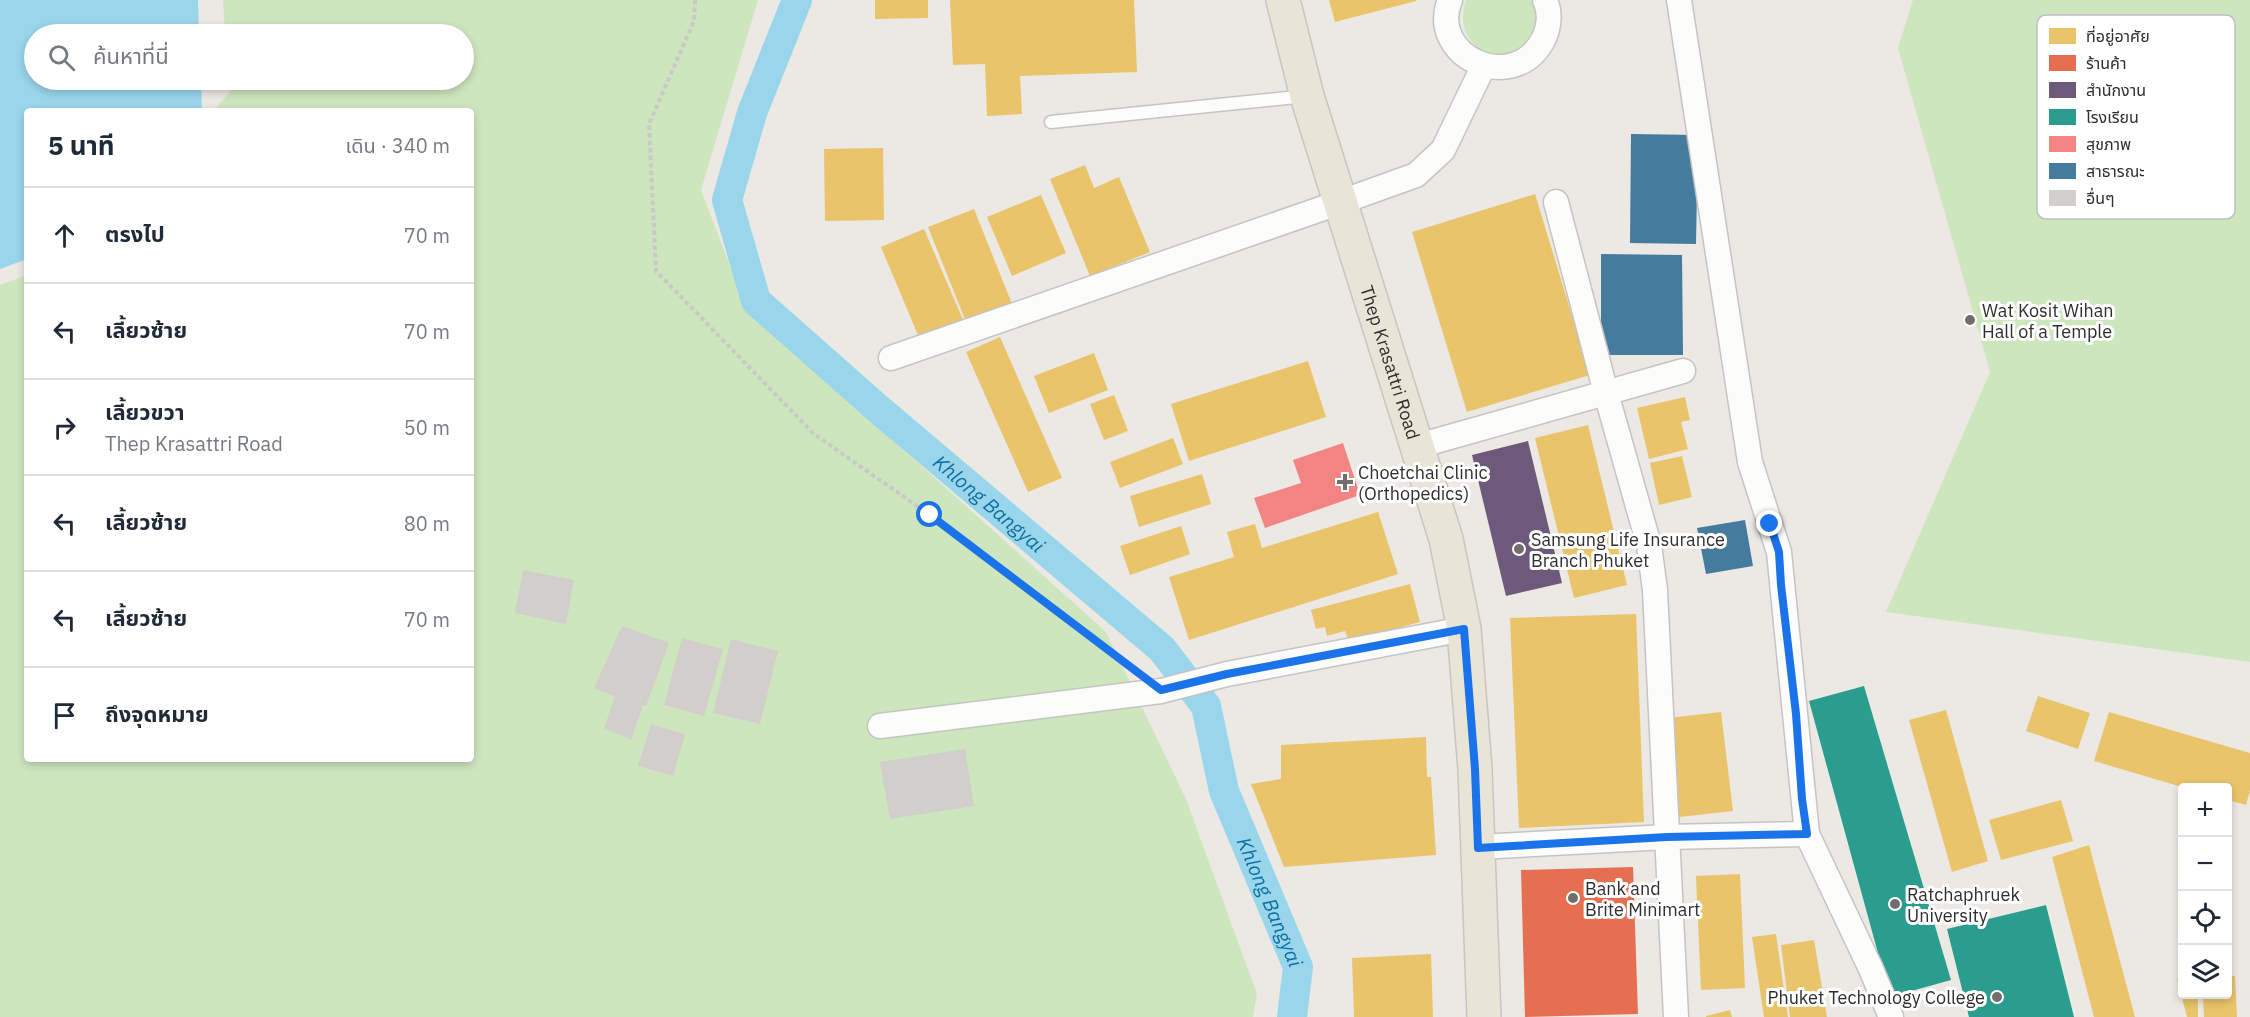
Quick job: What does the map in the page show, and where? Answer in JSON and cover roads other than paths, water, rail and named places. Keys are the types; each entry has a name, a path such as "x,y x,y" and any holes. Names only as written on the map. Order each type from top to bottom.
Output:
{"main road":[{"name":"Thep Krasattri Road","path":"1283,0 1307,96 1446,539 1464,629 1475,769 1484,1017"}],"street":[{"path":"1450,0 1447,21 1451,38 1461,53 1476,63 1493,68 1510,67 1526,59 1538,49 1549,20 1545,0"},
{"path":"1678,0 1750,462 1779,552 1807,834 1871,969 1891,1017"},
{"path":"891,357 1416,175 1443,150 1484,65"},
{"path":"1556,202 1649,545 1655,590 1676,1017"},
{"path":"1418,446 1683,370"},
{"path":"880,726 1169,688 1227,674 1464,629"},
{"path":"1478,848 1667,837 1807,834"}],"lane":[{"path":"1051,122 1307,96"}],"water":[{"path":"0,0 198,0 199,24 24,24 24,90 201,90 202,108 24,108 24,260 0,269"}],"waterway":[{"name":"Khlong Bangyai","path":"797,0 752,113 727,200 756,301 876,407 1162,649 1206,706 1224,791 1298,967 1292,1017"}],"place":[{"name":"Wat Kosit Wihan Hall of a Temple","path":"1970,320"},
{"name":"Choetchai Clinic (Orthopedics)","path":"1345,482"},
{"name":"Samsung Life Insurance Branch Phuket","path":"1519,549"},
{"name":"Bank and Brite Minimart","path":"1573,898"},
{"name":"Ratchaphruek University","path":"1895,904"},
{"name":"Phuket Technology College","path":"1997,997"}]}
